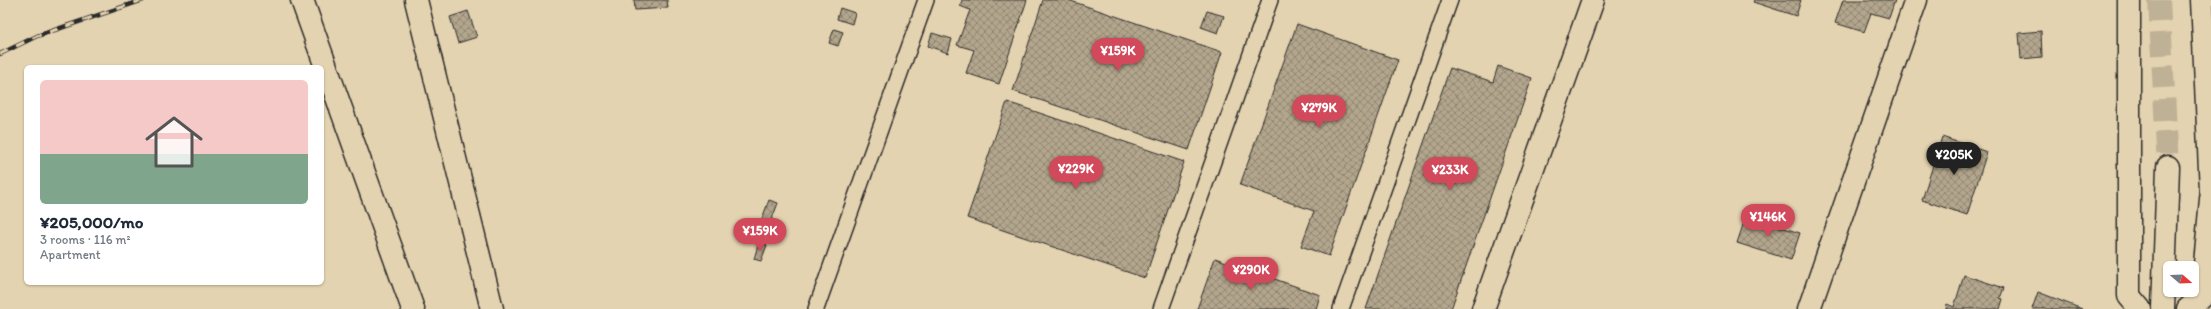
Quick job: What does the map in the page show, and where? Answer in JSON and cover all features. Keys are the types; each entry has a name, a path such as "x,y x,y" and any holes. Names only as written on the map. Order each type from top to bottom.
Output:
{"street":[{"path":"302,0 413,309"},
{"path":"416,0 492,309"},
{"path":"1483,309 1593,0"},
{"path":"1809,309 1916,0"},
{"path":"2128,0 2129,296 2140,309"},
{"path":"2202,0 2211,191"},
{"path":"2163,309 2168,167"},
{"path":"2188,309 2202,297 2211,199"}],"lane":[{"path":"816,309 926,0"},
{"path":"1161,309 1270,0"},
{"path":"1341,309 1450,0"}],"building":[{"path":"634,0 667,0 668,8 635,10"},
{"path":"962,0 1027,0 999,84 966,73 974,50 957,45 970,10 960,6"},
{"path":"1043,0 1068,0 1222,52 1189,150 1013,91"},
{"path":"1754,0 1801,0 1796,16 1753,2"},
{"path":"1843,0 1895,0 1889,18 1871,13 1864,32 1835,23"},
{"path":"840,8 855,13 852,24 837,19"},
{"path":"468,11 477,37 458,43 450,17"},
{"path":"1207,11 1224,16 1218,33 1201,27"},
{"path":"1297,24 1398,60 1329,256 1301,246 1314,211 1240,185"},
{"path":"834,29 843,32 838,46 829,43"},
{"path":"2041,31 2042,57 2021,59 2019,33"},
{"path":"932,33 952,39 948,53 928,46"},
{"path":"1498,66 1532,78 1451,309 1366,309 1450,68 1493,82"},
{"path":"1007,102 1184,162 1145,278 967,218"},
{"path":"1942,137 1987,152 1967,215 1922,200"},
{"path":"769,200 778,203 769,227 760,224"},
{"path":"1746,216 1800,233 1791,260 1737,243"},
{"path":"759,242 767,245 761,261 754,259"},
{"path":"1215,258 1320,295 1316,309 1197,309"},
{"path":"1964,275 2004,288 2000,298 2003,299 2000,309 1946,309 1947,304 1954,307"},
{"path":"2038,292 2082,309 2032,309"}],"tunnel":[{"path":"2159,0 2168,167"}],"railway":[{"path":"0,54 37,36 143,0"}]}
